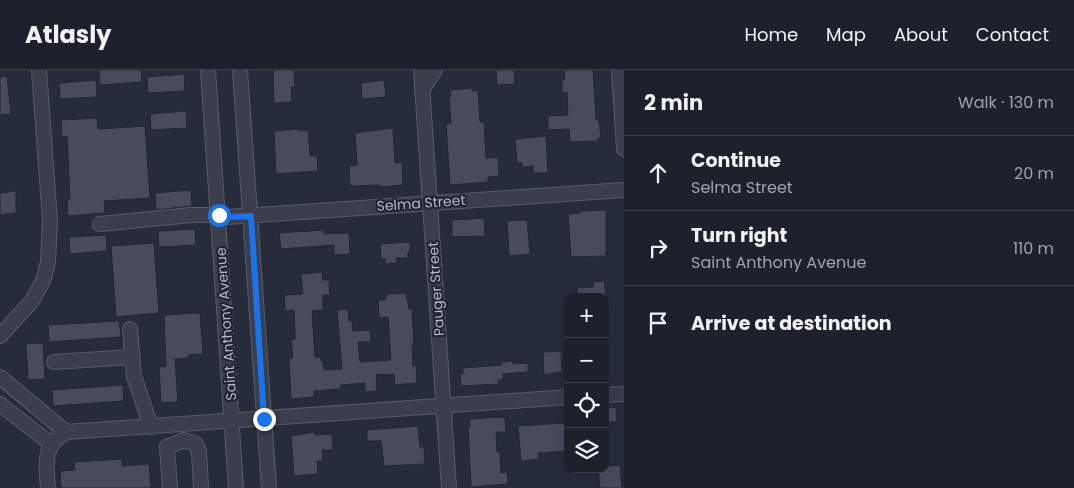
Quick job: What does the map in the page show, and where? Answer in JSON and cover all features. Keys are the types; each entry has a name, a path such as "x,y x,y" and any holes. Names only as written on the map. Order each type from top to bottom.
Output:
{"street":[{"path":"0,336 32,301 43,282 48,262 50,221 39,70"},
{"name":"Saint Anthony Avenue","path":"208,70 236,488"},
{"path":"240,70 269,488"},
{"name":"Pauger Street","path":"420,70 449,488"},
{"path":"422,90 435,70"},
{"path":"619,70 624,149"},
{"name":"Selma Street","path":"100,224 191,216 251,216 430,202 624,190"},
{"path":"130,329 134,376 151,427"},
{"path":"54,362 132,357"},
{"path":"0,377 66,432"},
{"path":"609,395 624,394"},
{"path":"48,488 47,452 51,444 66,432 564,397"},
{"path":"0,404 51,444"},
{"path":"170,488 167,447 184,440 196,444 199,452 201,488"}],"building":[{"path":"99,70 141,70 142,82 100,85"},
{"path":"273,70 294,70 295,87 291,87 292,102 274,103"},
{"path":"496,70 514,70 515,84 497,85"},
{"path":"564,70 593,70 596,119 599,121 601,138 598,138 598,141 570,142 569,129 548,130 548,116 568,115 567,92 562,93 562,80 565,80"},
{"path":"184,74 185,91 148,93 147,77"},
{"path":"7,76 11,114 0,115 0,77"},
{"path":"96,80 97,97 60,99 59,83"},
{"path":"384,80 386,97 362,99 361,83"},
{"path":"472,88 472,91 478,90 480,122 484,122 486,158 498,157 499,176 488,177 488,182 450,185 446,124 451,124 450,90"},
{"path":"186,111 187,128 151,130 150,114"},
{"path":"97,118 98,129 145,126 150,198 104,201 105,213 68,216 67,199 70,199 67,136 62,137 61,120"},
{"path":"393,128 395,163 402,162 403,185 380,187 380,185 350,186 349,166 357,165 355,133"},
{"path":"299,129 299,131 308,130 310,156 317,156 318,171 276,174 274,131"},
{"path":"546,136 548,173 533,173 533,166 522,167 522,163 517,163 515,139"},
{"path":"191,190 192,206 156,210 155,193"},
{"path":"16,191 16,213 0,215 0,193"},
{"path":"606,210 606,256 571,257 568,214 580,213 580,211"},
{"path":"484,218 485,236 452,237 452,220"},
{"path":"527,220 530,254 509,256 507,221"},
{"path":"195,229 196,245 159,247 158,231"},
{"path":"323,230 324,234 349,233 350,254 334,255 334,245 281,249 279,233"},
{"path":"106,235 107,251 70,254 69,237"},
{"path":"410,242 408,258 396,258 397,263 385,264 385,259 381,259 380,244"},
{"path":"154,243 159,313 116,317 111,246"},
{"path":"322,272 323,280 329,280 330,295 323,295 323,310 312,311 315,357 321,357 324,370 342,369 337,310 348,309 349,321 352,321 353,331 370,330 371,342 358,342 360,362 391,360 388,317 379,318 378,300 385,300 387,294 406,293 409,309 412,308 413,366 416,365 417,383 395,385 394,374 376,375 377,391 365,392 365,383 341,385 341,389 314,391 314,397 291,399 289,359 293,358 291,340 295,339 294,310 285,311 284,295 303,294 301,274"},
{"path":"604,281 606,293 578,293 577,288 593,287 593,282"},
{"path":"200,313 203,354 188,355 188,358 175,359 178,402 161,403 159,367 166,366 164,315"},
{"path":"119,321 121,337 49,342 48,325"},
{"path":"43,343 45,379 28,380 26,344"},
{"path":"561,351 562,372 544,375 543,352"},
{"path":"513,361 513,364 528,363 528,372 503,374 503,380 498,380 499,384 461,386 460,374 463,374 463,368 502,365 502,362"},
{"path":"123,385 124,401 53,406 52,390"},
{"path":"616,407 617,422 609,422 609,408"},
{"path":"505,417 506,432 496,432 497,452 500,452 501,473 507,472 508,484 471,487 469,419"},
{"path":"564,423 564,451 538,453 539,459 521,461 518,426"},
{"path":"418,426 420,447 424,447 425,464 384,466 381,441 367,441 367,430"},
{"path":"315,432 315,435 332,434 333,450 322,450 323,461 317,461 318,474 294,476 291,436"},
{"path":"122,459 122,466 149,464 151,488 61,488 60,471 75,470 74,462"},
{"path":"620,465 622,488 600,488 598,473 609,473 609,466"}],"route":[{"path":"219,215 228,217 251,216 264,419"}]}
